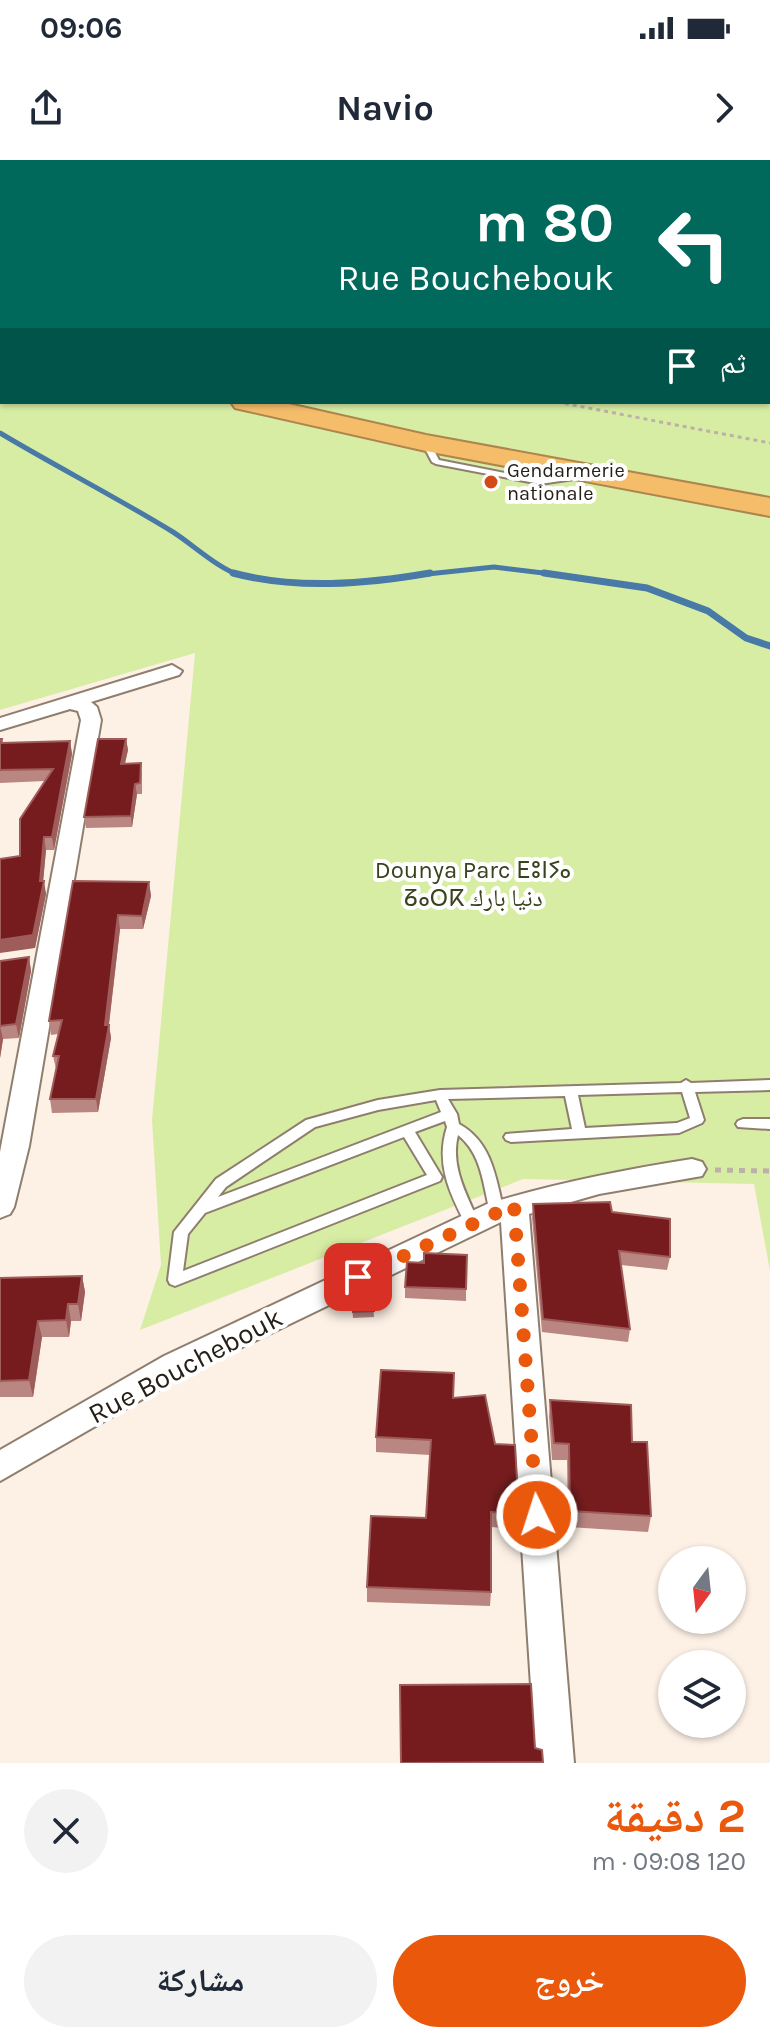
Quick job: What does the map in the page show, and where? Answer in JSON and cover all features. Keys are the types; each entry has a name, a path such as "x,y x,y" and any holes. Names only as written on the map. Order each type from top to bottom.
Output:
{"highway":[{"path":"253,404 426,443 770,507"},
{"path":"356,404 770,482"}],"street":[{"path":"0,724 172,671"},
{"path":"0,1207 36,958 91,720 87,707 71,703"},
{"name":"Rue Bouchebouk","path":"0,1467 175,1365 494,1213 599,1184 692,1169"},
{"path":"494,1213 555,1763"}],"lane":[{"path":"407,1130 435,1177 175,1280 181,1232 221,1183 311,1123 378,1105 440,1095 686,1085 770,1085"},
{"path":"511,1137 679,1128 697,1120 686,1085"},
{"path":"571,1091 580,1134"},
{"path":"440,1095 452,1120 478,1144 494,1213"},
{"path":"200,1209 407,1130 452,1120"},
{"path":"452,1120 446,1148 451,1171 494,1213"},
{"path":"743,1124 770,1124"},
{"path":"262,1156 276,1181"}],"path":[{"path":"567,404 770,443"},
{"path":"692,1169 770,1171"}],"green space":[{"name":"Dounya Parc ⴹⵓⵏⵢⴰ ⵒⴰⵔⴽ دنيا بارك","path":"0,404 770,404 770,1271 754,1184 523,1179 140,1330 161,1265 152,1120 195,653 0,710"}],"building":[{"path":"0,739 1,743 70,741 52,837 44,837 40,881 44,881 33,935 0,940 0,859 20,856 20,819 53,769 0,770"},
{"path":"98,739 126,739 121,764 141,763 140,783 135,784 131,816 84,817"},
{"path":"73,881 149,882 142,916 118,915 105,1025 109,1025 96,1099 50,1099 59,1056 53,1056 62,1020 49,1021"},
{"path":"29,957 16,1024 0,1026 0,961"},
{"path":"610,1202 612,1212 670,1219 670,1257 619,1251 630,1329 543,1319 533,1204"},
{"path":"424,1253 467,1255 466,1289 405,1287 407,1262 424,1263"},
{"path":"82,1276 78,1304 68,1304 66,1320 38,1321 29,1380 0,1381 0,1278"},
{"path":"372,1290 374,1311 353,1312 351,1292"},
{"path":"381,1370 454,1373 453,1398 485,1395 495,1444 515,1445 519,1514 491,1512 491,1592 367,1587 371,1516 426,1518 431,1440 376,1437"},
{"path":"550,1400 631,1405 632,1442 647,1442 651,1516 570,1511 569,1444 554,1443"},
{"path":"531,1684 535,1748 542,1750 543,1762 401,1763 400,1685"}],"waterway":[{"path":"0,433 152,519 237,574"},
{"path":"418,575 494,567 546,573"},
{"path":"237,574 281,582 331,584 430,573"},
{"path":"546,573 560,575"},
{"path":"546,573 647,588 708,611 746,638 770,646"}],"place":[{"name":"Gendarmerie nationale","path":"491,482"}],"route":[{"path":"358,1277 514,1205 537,1515"}]}
